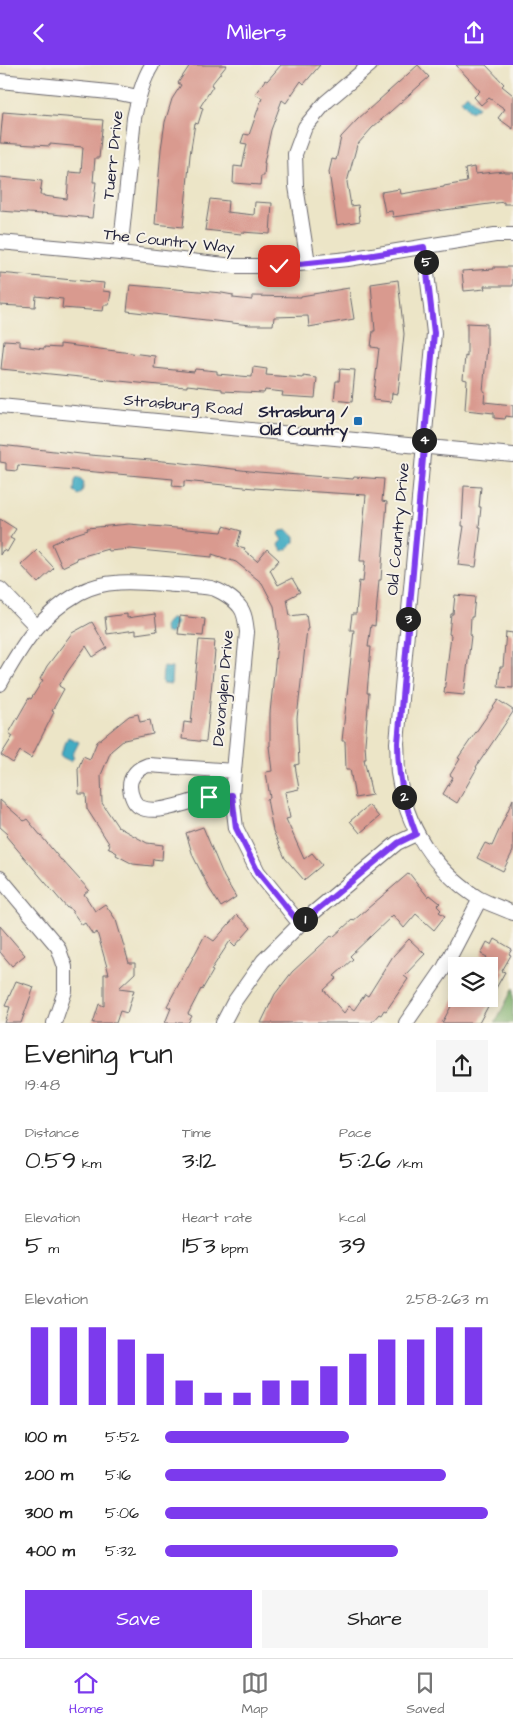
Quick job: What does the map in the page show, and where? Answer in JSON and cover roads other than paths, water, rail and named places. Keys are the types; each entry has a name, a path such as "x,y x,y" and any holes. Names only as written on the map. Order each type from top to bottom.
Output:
{"street":[{"name":"Tuerr Drive","path":"120,253 134,118 138,97 147,72 152,65"},
{"path":"308,263 296,186 295,154 305,127 326,102 370,65"},
{"path":"0,81 119,93 138,97"},
{"name":"The Country Way","path":"0,242 234,266 279,266 424,247 496,235 513,235"},
{"name":"Old Country Drive","path":"424,247 434,333 398,743 398,773 408,814 416,834 439,865 458,884 480,899 512,911"},
{"name":"Strasburg Road","path":"0,406 513,455"},
{"name":"Devonglen Drive","path":"0,684 36,626 53,610 81,592 108,583 135,582 212,589 227,596 240,607 247,632 232,795 236,828 258,872 300,924"},
{"path":"0,589 36,626"},
{"path":"232,795 209,797 159,810 144,810 134,802 130,793 130,783 134,774 140,768 148,765 234,771"},
{"path":"223,1023 234,1002 263,961 300,924 398,843 416,834"},
{"path":"0,878 58,947 65,967 65,991 54,1023"},
{"path":"406,1023 444,968 480,899"}],"water":[{"path":"467,94 478,107 471,112 461,100"},
{"path":"77,478 84,482 82,493 78,495 74,491"},
{"path":"287,530 295,537 295,542 283,551 279,545 282,540 278,534 281,531"},
{"path":"170,619 174,619 177,623 170,634 165,632 164,628"},
{"path":"163,667 172,668 171,684 162,683"},
{"path":"68,737 79,742 72,756 74,757 70,761 60,756"}],"place":[{"name":"Strasburg / Old Country","path":"358,421"}]}
